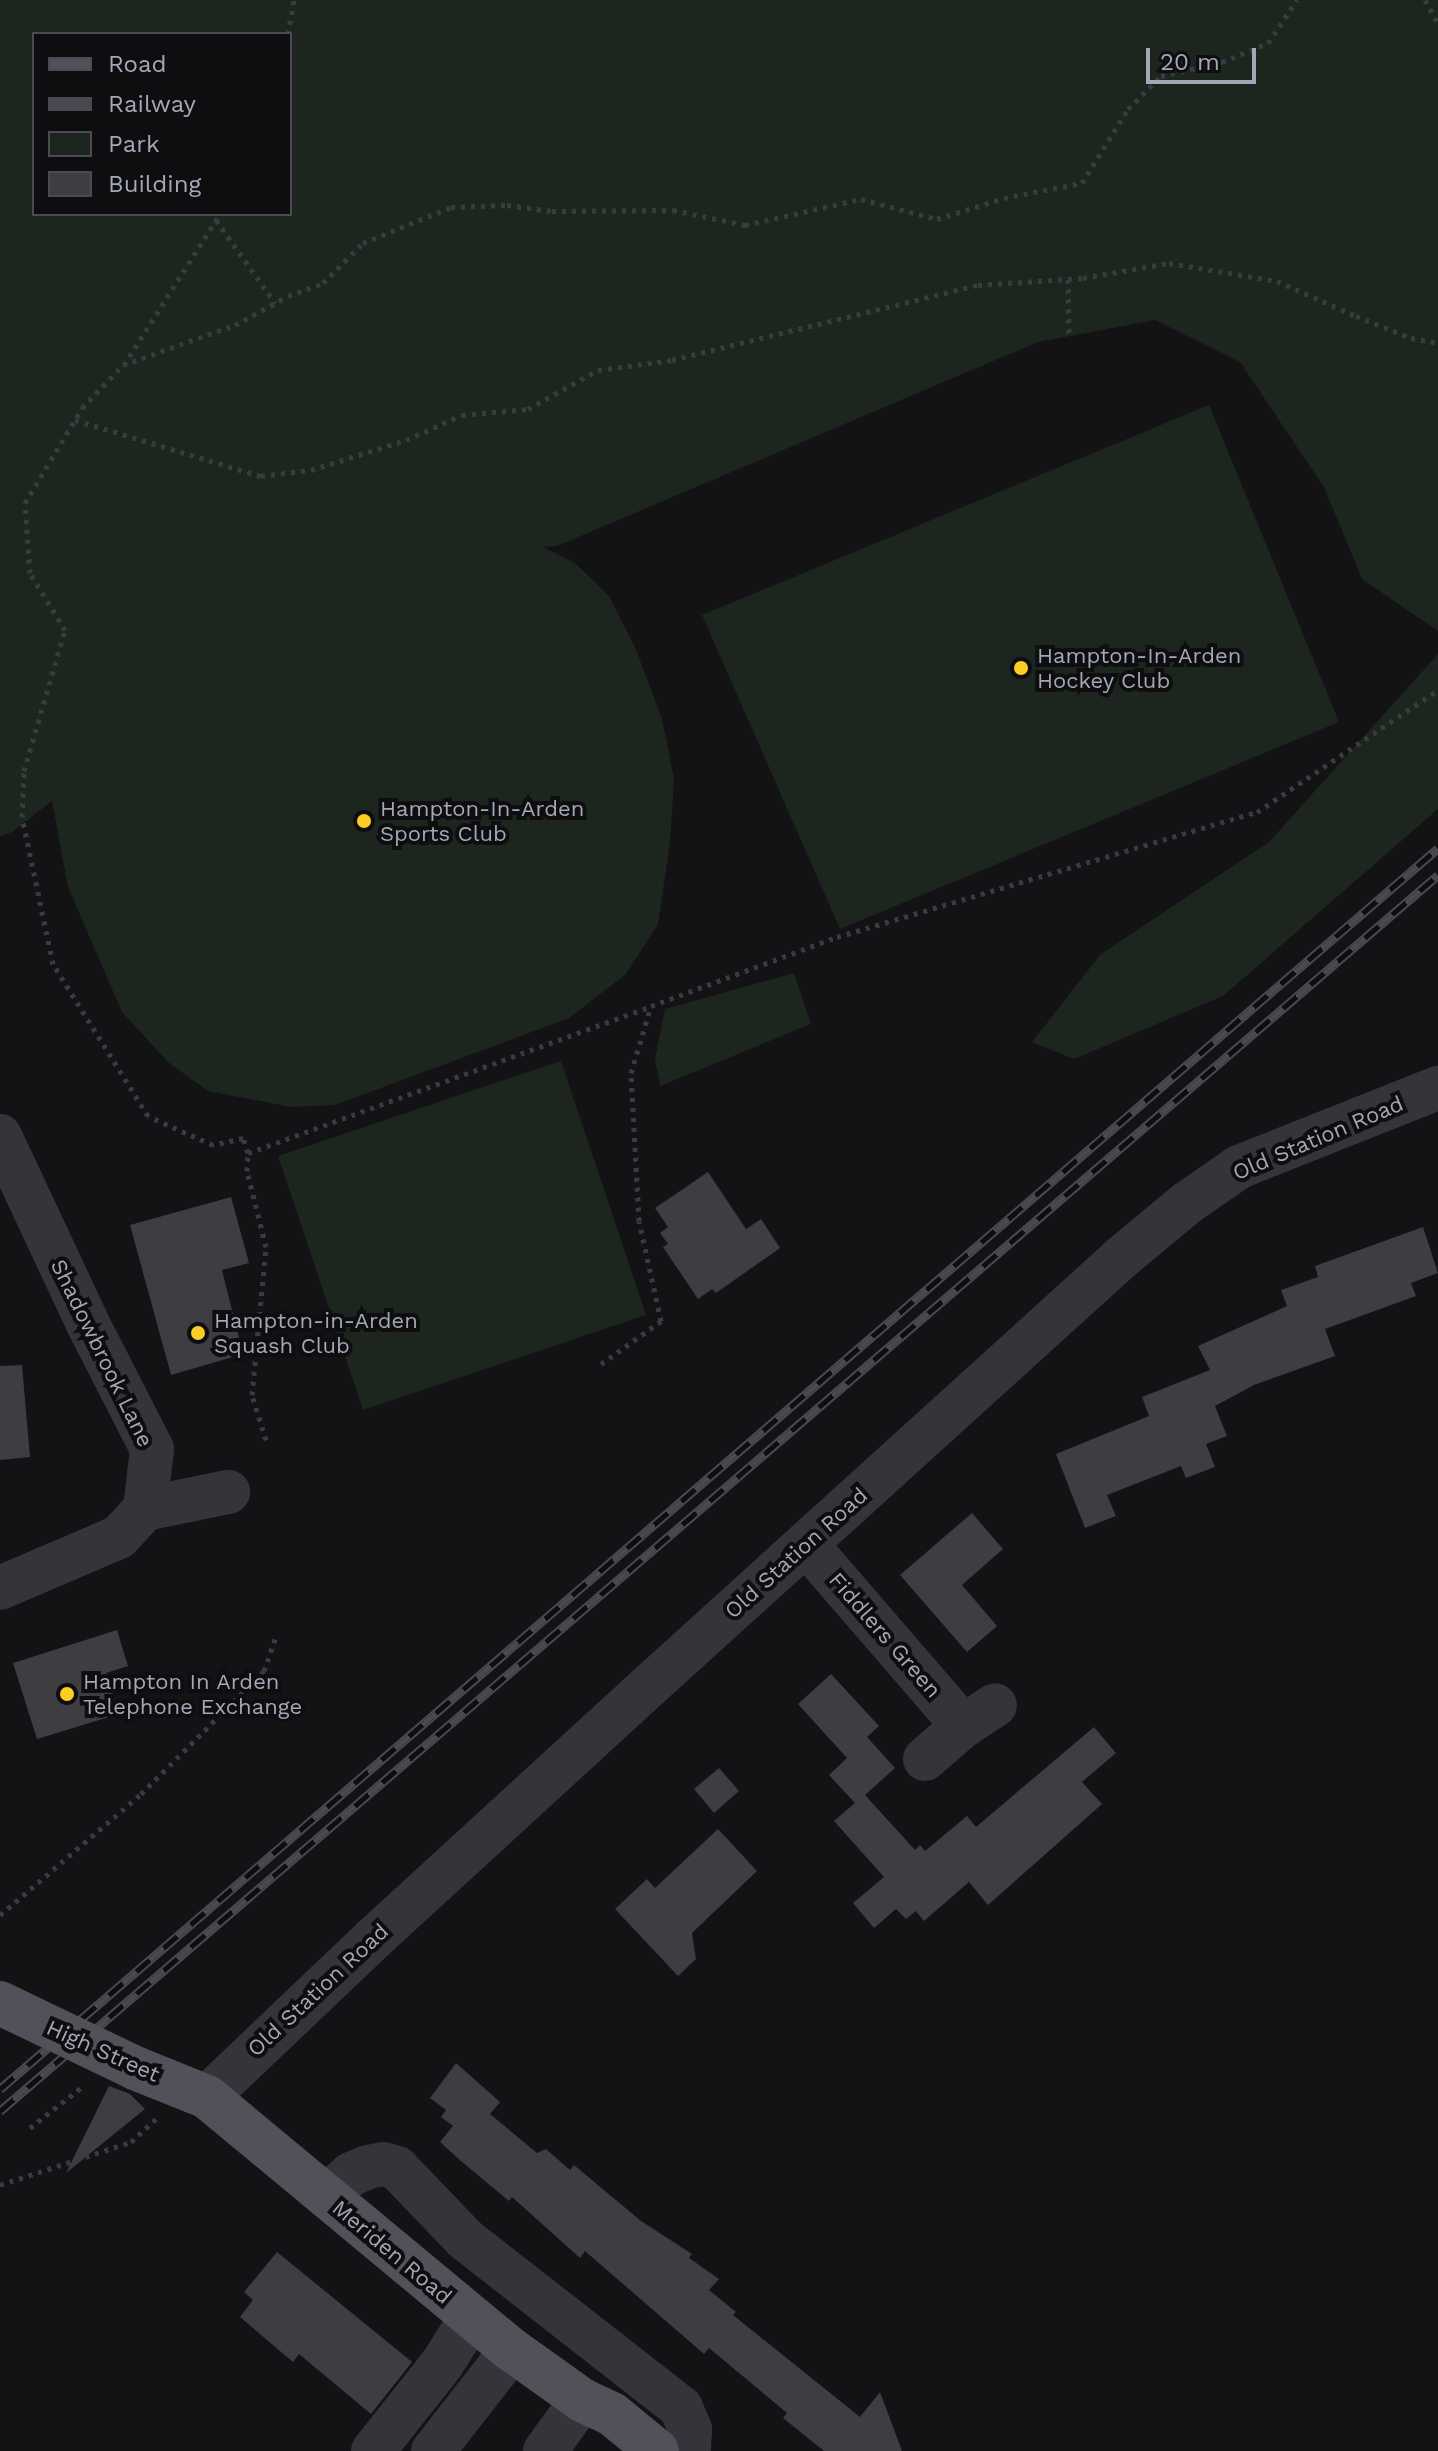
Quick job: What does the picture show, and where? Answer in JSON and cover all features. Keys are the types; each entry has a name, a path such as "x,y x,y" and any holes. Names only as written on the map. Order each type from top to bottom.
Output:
{"main road":[{"name":"High Street","path":"0,2003 135,2068 207,2097"},
{"name":"Meriden Road","path":"207,2097 471,2318 582,2400 612,2414 657,2451"},
{"name":"Meriden Road","path":"582,2400 599,2435 620,2451"}],"street":[{"name":"Old Station Road","path":"207,2097 375,1937 806,1544 1187,1203 1239,1167 1438,1088"},
{"name":"Shadowbrook Lane","path":"0,1136 87,1322 152,1449 145,1509"},
{"path":"0,1588 119,1537 145,1509 228,1492"},
{"name":"Fiddlers Green","path":"806,1544 979,1715 925,1759"},
{"path":"326,2196 351,2174 368,2167 383,2164 397,2168 465,2239 681,2408 690,2429 689,2451"},
{"path":"373,2451 442,2364 471,2318"},
{"path":"433,2451 512,2350"},
{"path":"545,2451 582,2400"}],"path":[{"path":"288,32 294,0"},
{"path":"123,365 235,325 275,303 323,283 363,243 451,207 507,205 552,211 673,210 745,225 861,199 937,219 1004,198 1082,183 1128,109 1161,76 1222,62 1268,43 1297,0"},
{"path":"1425,0 1438,23"},
{"path":"266,1440 252,1395 266,1247 247,1171 248,1153 243,1138 213,1145 148,1116 53,964 22,817 24,771 65,630 30,573 25,503 82,408 123,365 218,217 275,303"},
{"path":"74,420 261,476 311,470 406,440 462,415 528,409 598,370 672,360 978,285 1068,279 1169,263 1277,281 1383,327 1438,343"},
{"path":"1068,279 1069,336"},
{"path":"248,1153 837,937 1257,812 1438,690"},
{"path":"601,1364 661,1321 639,1221 631,1073 651,1006"},
{"path":"0,1915 141,1794 264,1671 276,1637"},
{"path":"30,2128 92,2079"},
{"path":"0,2185 131,2142 166,2111"}],"green space":[{"path":"0,0 1438,0 1438,631 1362,579 1324,487 1240,362 1155,320 1038,342 557,546 543,547 575,563 609,596 635,647 662,719 674,778 670,842 658,924 626,974 569,1018 335,1105 291,1107 208,1091 169,1063 122,1012 68,887 52,801 12,832 0,836"},
{"name":"Hampton-In-Arden Hockey Club","path":"1209,405 1339,722 840,929 702,615"},
{"path":"1438,654 1438,809 1223,996 1074,1059 1032,1042 1100,955 1269,842"},
{"path":"794,973 811,1024 660,1086 655,1059 665,1009"},
{"path":"561,1061 646,1315 363,1410 278,1156"}],"building":[{"path":"708,1172 746,1229 761,1219 780,1248 716,1293 712,1289 698,1299 663,1247 668,1244 660,1233 668,1227 655,1208"},
{"path":"231,1197 249,1263 222,1270 243,1354 171,1375 130,1225"},
{"path":"1423,1227 1438,1273 1411,1283 1416,1296 1325,1329 1335,1356 1254,1385 1215,1406 1227,1436 1206,1444 1215,1467 1186,1478 1181,1466 1107,1495 1116,1516 1085,1528 1056,1454 1149,1416 1142,1397 1210,1370 1198,1346 1287,1306 1281,1290 1318,1277 1315,1266"},
{"path":"22,1365 30,1457 0,1460 0,1366"},
{"path":"972,1513 1003,1549 962,1585 997,1626 967,1652 900,1575"},
{"name":"Hampton In Arden Telephone Exchange","path":"117,1630 128,1666 106,1673 119,1714 37,1739 13,1663"},
{"path":"831,1674 879,1726 867,1737 895,1768 865,1795 915,1850 920,1845 925,1851 967,1816 976,1827 1094,1727 1116,1753 1082,1782 1102,1804 988,1905 969,1882 924,1921 916,1911 906,1919 896,1909 874,1928 853,1903 884,1877 834,1821 855,1803 829,1775 847,1758 798,1704"},
{"path":"719,1768 739,1791 714,1813 694,1789"},
{"path":"718,1829 757,1871 692,1933 696,1959 678,1976 615,1909 647,1879 655,1888"},
{"path":"456,2063 500,2102 490,2114 537,2153 546,2149 570,2170 574,2165 641,2221 692,2254 689,2258 719,2279 709,2290 736,2312 733,2315 860,2417 880,2392 902,2451 824,2451 783,2418 787,2413 709,2348 704,2354 585,2251 580,2258 512,2197 509,2201 462,2162 440,2142 453,2126 441,2117 446,2110 430,2098"},
{"path":"109,2086 130,2094 145,2109 66,2173"},
{"path":"277,2252 412,2362 371,2414 299,2354 293,2362 240,2317 253,2300 244,2292"}],"railway":[{"path":"0,2089 1438,848"},
{"path":"0,2111 1438,875"}],"place":[{"name":"Hampton-In-Arden Hockey Club","path":"1021,668"},
{"name":"Hampton-In-Arden Sports Club","path":"364,821"},
{"name":"Hampton-in-Arden Squash Club","path":"198,1333"},
{"name":"Hampton In Arden Telephone Exchange","path":"67,1694"}]}
